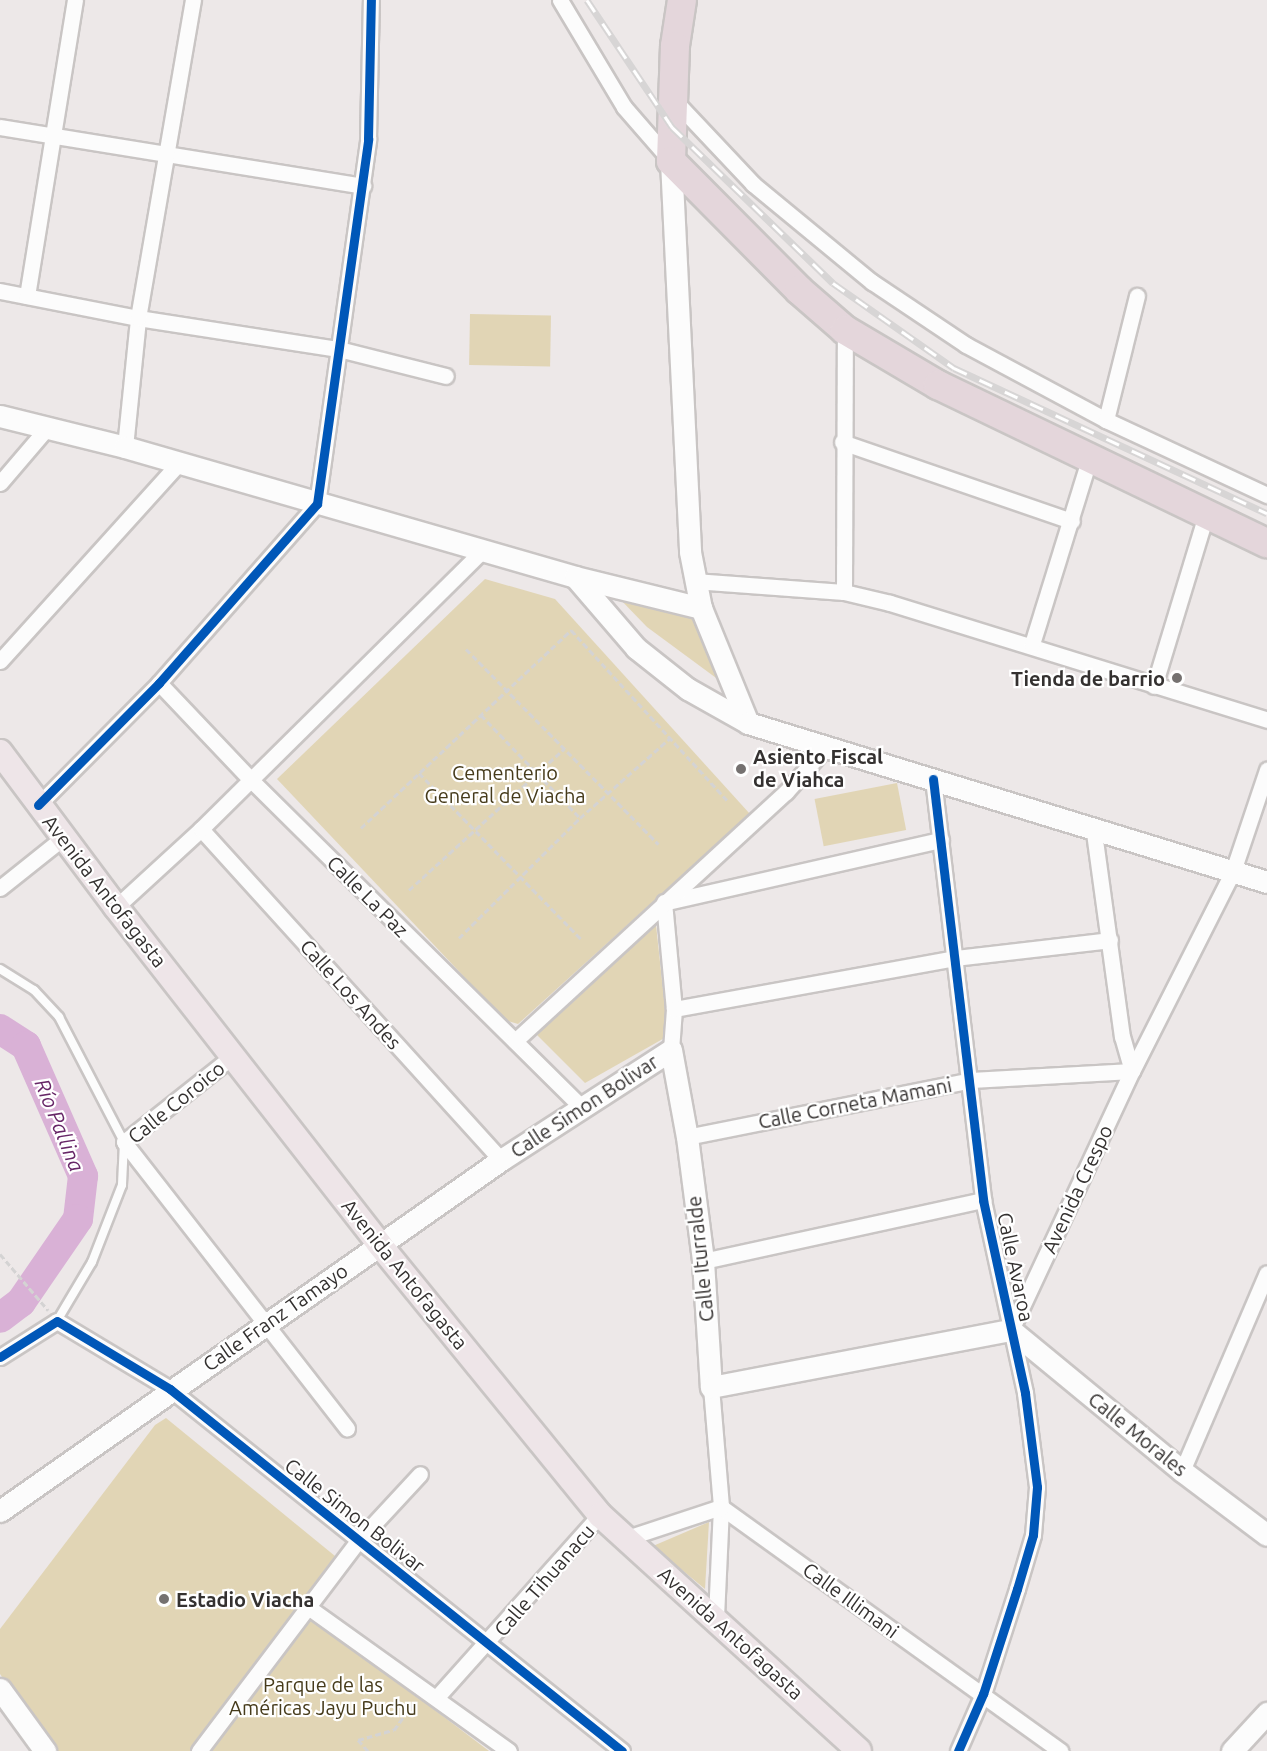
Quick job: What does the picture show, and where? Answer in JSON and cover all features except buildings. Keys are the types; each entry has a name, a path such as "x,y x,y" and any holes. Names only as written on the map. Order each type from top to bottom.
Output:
{"highway":[{"path":"682,0 673,99 671,161 799,290 846,330 938,385 1089,460 1267,543"}],"main road":[{"name":"Avenida Antofagasta","path":"0,752 116,907 380,1244 600,1515 716,1618 859,1751"}],"street":[{"path":"27,296 56,137 75,0"},
{"path":"125,447 138,318 169,155 193,0"},
{"path":"38,805 159,683 317,504 363,186 368,139 371,0"},
{"path":"560,0 624,107 671,161 672,245 694,581 700,608 748,723"},
{"path":"673,99 753,184 872,282 966,345 1106,420 1267,495"},
{"path":"0,127 363,186"},
{"path":"0,291 138,318 339,349 446,376"},
{"path":"1106,420 1137,296"},
{"path":"844,592 842,442 846,330"},
{"path":"0,416 125,447 575,578 700,608"},
{"path":"0,483 47,428"},
{"path":"842,442 1072,521"},
{"path":"1032,644 1072,521 1089,460"},
{"path":"0,661 179,463"},
{"path":"1154,686 1206,515"},
{"path":"116,907 201,829 483,550"},
{"path":"575,578 636,648 688,689 748,723 824,749 1093,826 1267,882"},
{"path":"694,581 844,592 1032,644 1154,686 1267,720"},
{"name":"Calle La Paz","path":"159,683 250,779 582,1106"},
{"path":"515,1041 786,792 824,749"},
{"name":"Avenida Crespo","path":"1011,1330 1132,1071 1233,871 1267,770"},
{"name":"Calle Avaroa","path":"933,779 983,1200 1025,1394 1037,1487 1033,1535 983,1695 958,1751"},
{"path":"1093,826 1122,1037 1132,1071"},
{"name":"Calle Los Andes","path":"201,829 501,1160"},
{"path":"0,888 64,837"},
{"path":"664,902 941,840"},
{"name":"Calle Iturralde","path":"664,902 674,1009 671,1050 687,1137 702,1261 721,1507 716,1618"},
{"path":"674,1009 955,958 1110,940"},
{"name":"Calle Simon Bolivar","path":"380,1244 501,1160 671,1050"},
{"name":"Calle Coroico","path":"124,1142 234,1055"},
{"name":"Calle Corneta Mamani","path":"687,1137 970,1080 1132,1071"},
{"path":"124,1142 347,1428"},
{"path":"702,1261 983,1200"},
{"name":"Calle Franz Tamayo","path":"170,1389 380,1244"},
{"path":"1182,1471 1267,1273"},
{"name":"Calle Simon Bolivar","path":"57,1321 170,1389 358,1541 489,1643 619,1750"},
{"name":"Calle Coroico","path":"0,1357 57,1321"},
{"path":"711,1387 1011,1330"},
{"name":"Calle Morales","path":"1011,1330 1182,1471 1267,1534"},
{"path":"0,1511 170,1389"},
{"path":"199,1751 358,1541 420,1474"},
{"path":"627,1538 721,1507"},
{"name":"Calle Illimani","path":"721,1507 1060,1751"},
{"name":"Calle Tihuanacu","path":"437,1697 489,1643 600,1515"},
{"path":"308,1607 437,1697 508,1751"},
{"path":"0,1689 45,1751"},
{"path":"1232,1751 1267,1713"}],"lane":[{"path":"0,969 34,990 59,1017 124,1142"},
{"name":"Calle Coroico","path":"57,1321 92,1262 122,1185 124,1142"}],"path":[{"path":"360,828 571,630 727,800"},
{"path":"466,649 658,844"},
{"path":"481,715 580,818"},
{"path":"459,938 580,818 670,738"},
{"path":"409,890 564,748"},
{"path":"419,773 581,939"},
{"path":"0,1254 44,1305"},
{"path":"368,1751 358,1740 394,1730 424,1688"}],"green space":[{"path":"470,314 551,315 550,366 469,365"},
{"name":"Cementerio General de Viacha","path":"485,579 555,599 750,814 518,1024 505,1020 277,779"},
{"path":"617,596 701,619 727,686 647,627"},
{"path":"897,783 906,830 824,846 815,799"},
{"path":"656,925 668,1036 585,1083 531,1029"},
{"name":"Estadio Viacha","path":"166,1418 335,1556 191,1751 56,1751 0,1674 0,1629 155,1425"},
{"path":"709,1522 705,1589 653,1546"},
{"name":"Parque de las Américas Jayu Puchu","path":"312,1617 489,1751 212,1751"}],"waterway":[{"name":"Río Pallina","path":"0,1029 26,1046 83,1176 78,1219 21,1302 0,1318"}],"railway":[{"path":"587,0 672,127 833,283 954,368 1267,513"}],"cycle path":[{"path":"38,805 159,683 317,504 368,139 371,0"},
{"path":"933,779 983,1200 1025,1393 1037,1487 1033,1535 1017,1589 983,1694 958,1751"},
{"path":"0,1357 57,1321 170,1389 622,1751"}],"place":[{"name":"Tienda de barrio","path":"1177,678"},
{"name":"Asiento Fiscal de Viahca","path":"741,769"},
{"name":"Estadio Viacha","path":"164,1599"}]}
